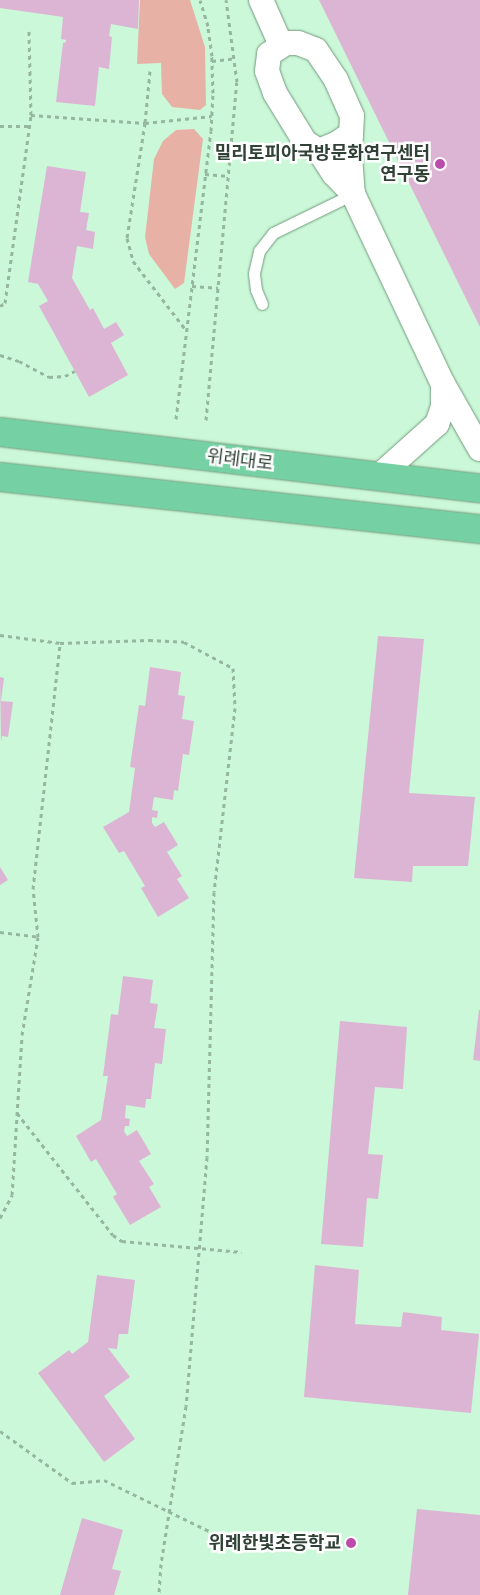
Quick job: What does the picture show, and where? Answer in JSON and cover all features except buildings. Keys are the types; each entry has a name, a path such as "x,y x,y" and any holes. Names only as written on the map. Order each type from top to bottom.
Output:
{"main road":[{"name":"위례대로","path":"0,432 480,488"},
{"path":"0,477 480,530"}],"street":[{"path":"261,0 281,45"},
{"path":"353,194 350,155 352,116 336,80 316,50 298,42 281,45 269,54 267,71 275,93 305,142 319,151 334,174 353,194 443,384 480,449"},
{"path":"319,151 336,144 351,134"},
{"path":"379,476 437,424 442,407 443,384"}],"lane":[{"path":"262,304 256,290 254,274 259,251 273,233 353,194"}],"path":[{"path":"176,419 212,116 212,61 208,26 200,0"},
{"path":"206,420 237,82 226,0"},
{"path":"0,306 5,303 31,115 29,31"},
{"path":"212,61 235,58"},
{"path":"150,71 127,238 133,261 187,330"},
{"path":"31,115 144,123 212,116"},
{"path":"0,126 29,126"},
{"path":"205,174 229,176"},
{"path":"192,286 218,288"},
{"path":"0,355 19,361 49,377 65,376 75,371"},
{"path":"0,635 60,644 149,640 184,642 233,668 235,708 214,892 207,1157 186,1406 161,1564 159,1595"},
{"path":"0,1218 12,1195 22,1035 38,937 33,889 60,644"},
{"path":"0,932 38,937"},
{"path":"17,1112 114,1235 122,1241 241,1252"},
{"path":"0,1431 72,1483 104,1480 209,1532"}],"shaded area":[{"path":"140,0 190,0 205,47 206,105 200,110 172,107 162,94 161,63 137,64"},
{"path":"194,129 203,139 184,283 175,289 149,254 145,237 154,159 163,141 176,130"}],"place":[{"name":"밀리토피아국방문화연구센터 연구동","path":"440,164"},
{"name":"위례한빛초등학교","path":"351,1543"}]}
